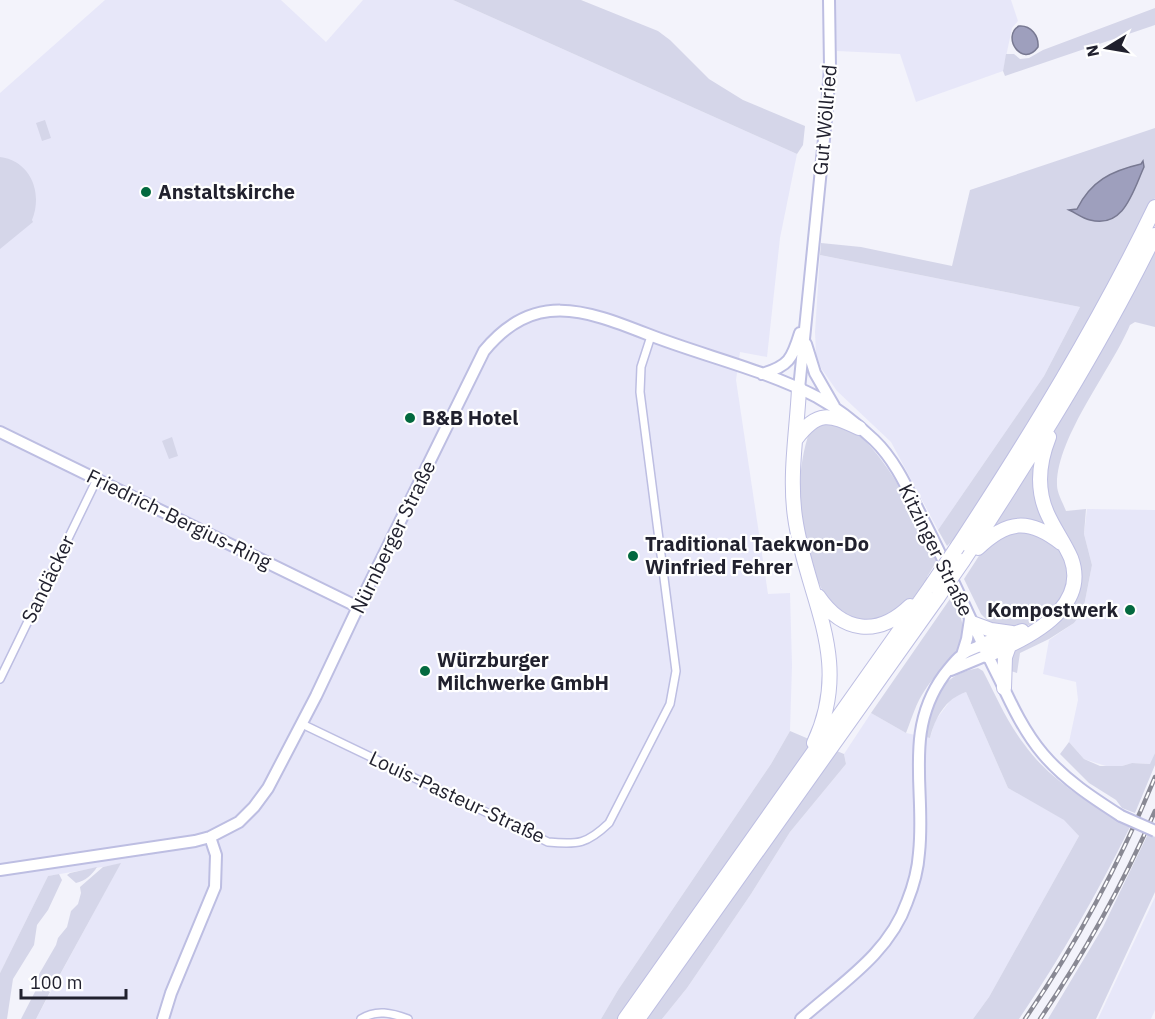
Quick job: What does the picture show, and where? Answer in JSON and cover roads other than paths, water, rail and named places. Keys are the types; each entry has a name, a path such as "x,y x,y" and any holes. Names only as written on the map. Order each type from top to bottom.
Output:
{"highway":[{"path":"638,1019 935,591 958,546 1021,450 1072,365 1128,263 1155,207"},
{"path":"963,561 1061,408 1109,324 1155,235"},
{"path":"800,389 792,490 800,542 829,654 830,682 827,704 817,735 800,772"},
{"path":"985,650 1054,618 1066,605 1072,591 1074,576 1072,561 1047,514 1039,481 1045,447 1061,408"},
{"path":"796,439 815,419 825,416 834,417 859,428"},
{"path":"625,1019 800,772 935,591 963,561 997,531 1019,525 1035,527 1048,533 1065,547"},
{"path":"814,591 833,615 855,626 865,628 895,619 935,591"},
{"path":"971,621 1012,639"},
{"path":"1004,688 1005,657 1012,639"}],"street":[{"name":"Gut Wöllried","path":"807,309 830,67 829,0"},
{"path":"800,389 807,309"},
{"path":"762,374 784,366 791,358 807,309"},
{"name":"Nürnberger Straße","path":"210,837 239,822 268,788 302,724 357,607 451,421 473,370 484,351 507,327 530,315 547,311 588,313 800,389"},
{"name":"Louis-Pasteur-Straße","path":"302,724 548,842 571,844 594,837 609,823 670,704 676,671 640,392 641,367 651,336"},
{"path":"805,336 815,373 836,409"},
{"name":"Kitzinger Straße","path":"800,389 836,409 886,453 939,552 1004,688 1026,729 1043,754 1081,790 1121,816 1155,831"},
{"name":"Friedrich-Bergius-Ring","path":"0,432 357,607"},
{"name":"Sandäcker","path":"0,679 97,479"},
{"path":"801,1019 860,970 882,946 894,929 907,903 920,854 918,748 921,721 929,700 946,672 962,655 971,621"},
{"path":"962,655 985,650"},
{"path":"946,672 985,650"},
{"path":"0,870 210,837 216,855 215,887 205,916 171,993 163,1019"},
{"path":"361,1019 379,1013 392,1013 408,1019"}],"water":[{"path":"1019,26 1031,29 1036,35 1038,47 1032,53 1020,53 1013,43 1014,31"},
{"path":"1143,161 1144,167 1131,197 1119,214 1102,221 1084,218 1069,210 1077,209 1095,184 1111,174 1141,164"}],"railway":[{"path":"1025,1019 1080,932 1112,871 1155,777"},
{"path":"1040,1019 1102,918 1155,811"}],"place":[{"name":"Anstaltskirche","path":"146,192"},
{"name":"B&B Hotel","path":"410,418"},
{"name":"Traditional Taekwon-Do Winfried Fehrer","path":"633,556"},
{"name":"Kompostwerk","path":"1130,610"},
{"name":"Würzburger Milchwerke GmbH","path":"425,671"}]}
